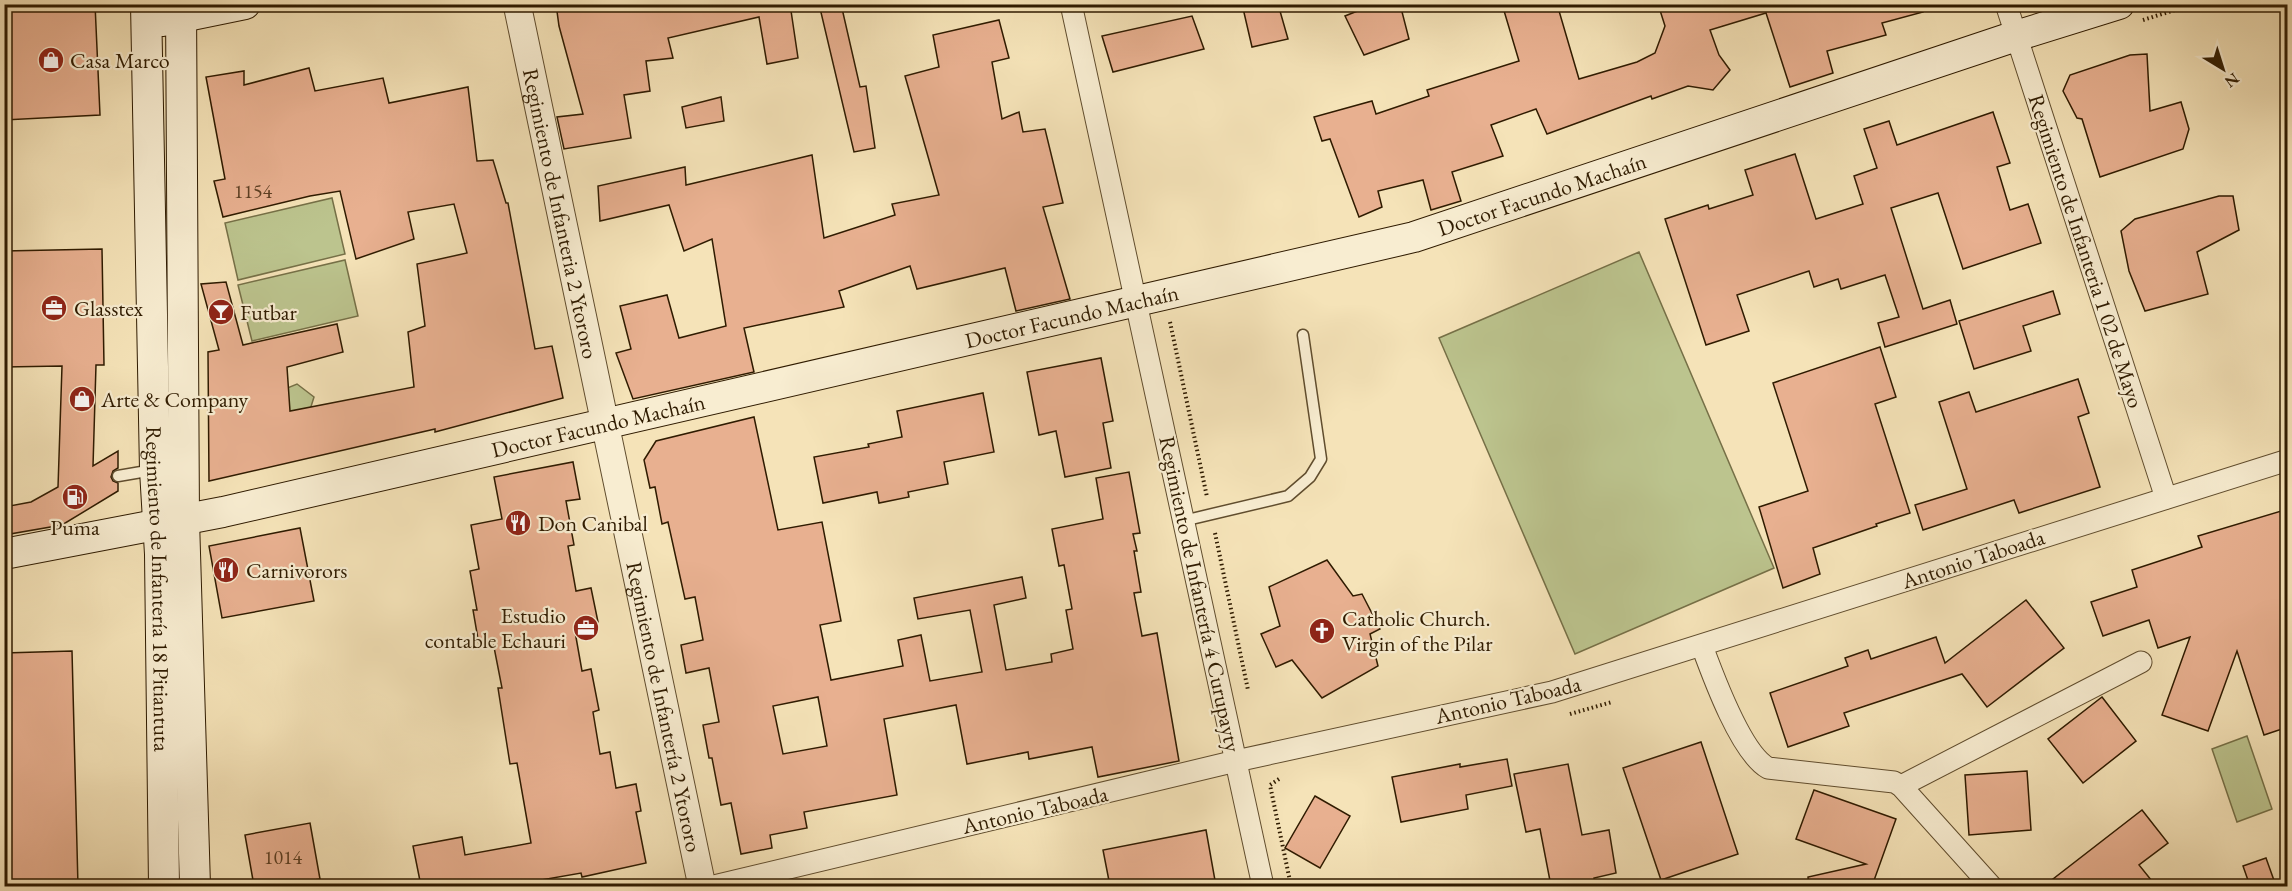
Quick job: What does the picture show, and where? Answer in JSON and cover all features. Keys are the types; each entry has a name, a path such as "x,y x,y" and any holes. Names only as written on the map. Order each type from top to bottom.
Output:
{"main road":[{"path":"147,14 244,4"},
{"name":"Doctor Facundo Machaín","path":"20,548 172,522 1414,237 2016,36 2119,4"},
{"name":"Regimiento de Infantería 18 Pitiantuta","path":"165,886 181,11"},
{"name":"Regimiento de Infantería 18 Pitiantuta","path":"147,14 155,470 172,522 195,886"}],"street":[{"name":"Regimiento de Infanteria 2 Ytororo","path":"517,4 605,423"},
{"name":"Regimiento de Infantería 4 Curupayty","path":"1071,4 1263,886"},
{"name":"Regimiento de Infanteria 1 02 de Mayo","path":"2007,4 2166,498"},
{"name":"Regimiento de Infantería 2 Ytororo","path":"605,423 702,886"},
{"name":"Antonio Taboada","path":"714,886 1236,761 1552,692 2288,460"},
{"path":"1702,646 1710,670 1746,744 1760,763 1768,768 1886,779 1901,786 1991,886"},
{"path":"1901,786 2140,662"}],"lane":[{"path":"1183,521 1288,496 1310,477 1321,459 1302,335"},
{"path":"118,476 155,470"}],"path":[{"path":"1270,786 1291,886"}],"green space":[{"path":"332,198 345,254 238,280 225,223"},
{"path":"1639,252 1774,568 1575,654 1439,338"},
{"path":"345,260 358,316 252,341 238,285"},
{"path":"297,384 314,397 304,429 275,393"},
{"path":"2247,736 2272,809 2237,822 2212,749"}],"building":[{"name":"Casa Marco","path":"4,4 95,4 100,115 4,120"},
{"path":"556,4 790,4 798,58 767,64 759,17 668,38 673,58 646,61 650,91 624,95 631,138 564,149 557,117 583,114 559,26"},
{"path":"819,4 841,4 860,87 866,86 875,148 854,152"},
{"path":"1242,4 1278,4 1288,39 1252,47"},
{"path":"1375,4 1400,4 1409,39 1364,55 1345,16"},
{"path":"1502,4 1557,4 1579,79 1637,62 1655,53 1665,26 1658,4 1922,4 1923,12 1882,23 1886,35 1827,51 1833,73 1790,87 1766,13 1710,30 1719,55 1730,70 1713,90 1688,86 1652,99 1651,96 1547,134 1536,109 1491,125 1503,156 1452,172 1461,201 1431,210 1423,180 1378,191 1382,207 1359,217 1330,139 1322,141 1314,117 1372,101 1376,114 1429,96 1427,90 1519,61"},
{"path":"1192,16 1204,49 1113,72 1102,36"},
{"path":"999,20 1009,58 992,62 1002,119 1019,112 1023,132 1045,129 1063,203 1043,207 1070,299 1016,311 1005,268 917,289 910,266 839,291 844,307 744,328 754,372 633,399 616,353 631,349 620,306 667,295 679,338 726,326 712,239 684,251 669,205 600,221 598,186 685,167 686,185 812,155 824,238 895,215 892,204 939,195 905,76 939,67 933,35"},
{"path":"2147,54 2150,111 2181,102 2189,129 2183,149 2100,177 2082,119 2077,118 2063,91 2070,75 2130,55"},
{"path":"309,68 315,91 383,78 389,103 468,87 477,161 493,160 506,203 508,203 535,349 552,346 563,398 435,432 435,429 209,481 208,352 219,350 201,284 226,282 243,345 337,324 343,352 287,367 290,411 414,387 408,332 425,326 417,264 467,253 454,204 408,212 414,239 356,259 340,191 223,217 214,181 225,179 206,77 244,71 244,85"},
{"path":"721,97 724,121 686,128 682,107"},
{"path":"1993,112 2010,163 1997,167 2010,210 2028,204 2041,243 1963,269 1938,193 1891,208 1923,309 1950,300 1957,324 1885,347 1878,323 1899,317 1885,275 1841,289 1838,279 1814,287 1809,271 1737,295 1749,331 1706,345 1665,219 1708,205 1709,209 1753,195 1745,170 1795,154 1816,219 1863,204 1854,176 1877,168 1864,129 1889,121 1897,145"},
{"path":"2219,196 2233,196 2239,230 2197,252 2208,294 2145,311 2129,271 2121,231 2135,219"},
{"path":"102,249 104,365 96,365 93,466 118,451 118,468 113,471 111,477 118,483 118,491 62,525 4,535 4,507 31,502 58,487 62,366 4,367 4,251"},
{"path":"2053,291 2060,314 2023,326 2031,351 1974,369 1959,321"},
{"path":"1880,347 1896,397 1875,404 1910,513 1813,548 1820,574 1783,588 1759,507 1808,491 1773,383"},
{"path":"1101,358 1113,421 1103,423 1111,468 1065,477 1056,431 1039,435 1027,372"},
{"path":"2078,379 2089,413 2078,417 2100,487 2019,513 2014,500 1923,530 1915,505 1967,489 1939,402 1969,392 1976,412"},
{"path":"983,393 994,452 944,462 948,484 908,492 909,497 879,503 877,492 823,503 814,457 869,447 868,444 902,437 897,411"},
{"path":"754,417 778,530 822,522 841,621 820,625 831,680 903,666 898,640 921,635 930,681 982,672 970,610 918,619 914,598 1022,577 1026,598 994,605 1006,670 1052,662 1051,654 1073,649 1066,610 1072,609 1064,565 1059,566 1052,529 1103,519 1096,478 1129,472 1140,533 1133,534 1141,592 1134,593 1142,636 1157,633 1179,761 1098,777 1092,747 1029,759 1028,752 967,764 956,705 884,719 897,795 804,812 807,828 770,835 772,848 741,854 731,803 721,805 703,725 719,722 709,668 686,673 681,645 703,640 695,597 685,599 668,522 662,524 655,487 650,488 644,460 656,441","holes":["818,697 827,746 783,754 773,706"]},
{"path":"573,462 580,499 566,501 574,545 568,546 576,591 591,588 598,622 574,626 582,671 591,669 599,710 593,712 600,754 610,752 616,788 636,784 641,811 636,812 646,863 582,877 581,873 507,886 421,886 413,846 462,837 465,855 531,843 517,763 510,764 498,688 502,688 493,642 479,645 473,610 477,610 470,571 479,569 471,525 502,519 494,477"},
{"path":"2288,509 2288,727 2264,735 2237,651 2208,731 2162,715 2190,637 2158,648 2149,620 2103,636 2091,602 2137,587 2132,570 2202,547 2198,536"},
{"path":"300,528 314,601 222,618 209,546"},
{"name":"Catholic Church. Virgin of the Pilar","path":"1327,560 1353,596 1362,594 1380,629 1370,634 1378,666 1322,698 1292,660 1276,667 1261,634 1280,626 1269,587"},
{"path":"2026,600 2064,648 1987,707 1962,674 1844,713 1849,726 1788,747 1770,693 1848,666 1845,658 1868,650 1871,659 1936,637 1945,663"},
{"path":"72,651 78,886 4,886 4,653"},
{"path":"2102,697 2136,741 2083,783 2048,739"},
{"path":"1701,742 1738,854 1661,880 1623,768"},
{"path":"1507,759 1512,786 1466,795 1468,809 1401,822 1392,777 1460,764 1460,767"},
{"path":"1568,764 1582,835 1609,830 1616,873 1594,878 1595,886 1551,886 1540,829 1526,832 1514,774"},
{"path":"2027,771 2031,830 1969,835 1965,775"},
{"path":"1814,790 1896,819 1872,886 1809,886 1808,877 1866,864 1796,839"},
{"path":"1315,796 1350,816 1320,868 1285,848"},
{"path":"2142,810 2168,843 2139,865 2156,886 2044,886"},
{"path":"310,823 320,879 279,886 254,886 245,835"},
{"path":"1206,830 1216,886 1110,886 1103,850"},
{"path":"2266,858 2276,886 2250,886 2243,866"}],"place":[{"name":"Casa Marco","path":"51,60"},
{"name":"Glasstex","path":"54,308"},
{"name":"Futbar","path":"221,312"},
{"name":"Arte & Company","path":"82,399"},
{"name":"Puma","path":"75,497"},
{"name":"Don Canibal","path":"518,523"},
{"name":"Carnivorors","path":"226,570"},
{"name":"Estudio contable Echauri","path":"586,628"},
{"name":"Catholic Church. Virgin of the Pilar","path":"1322,631"}]}
